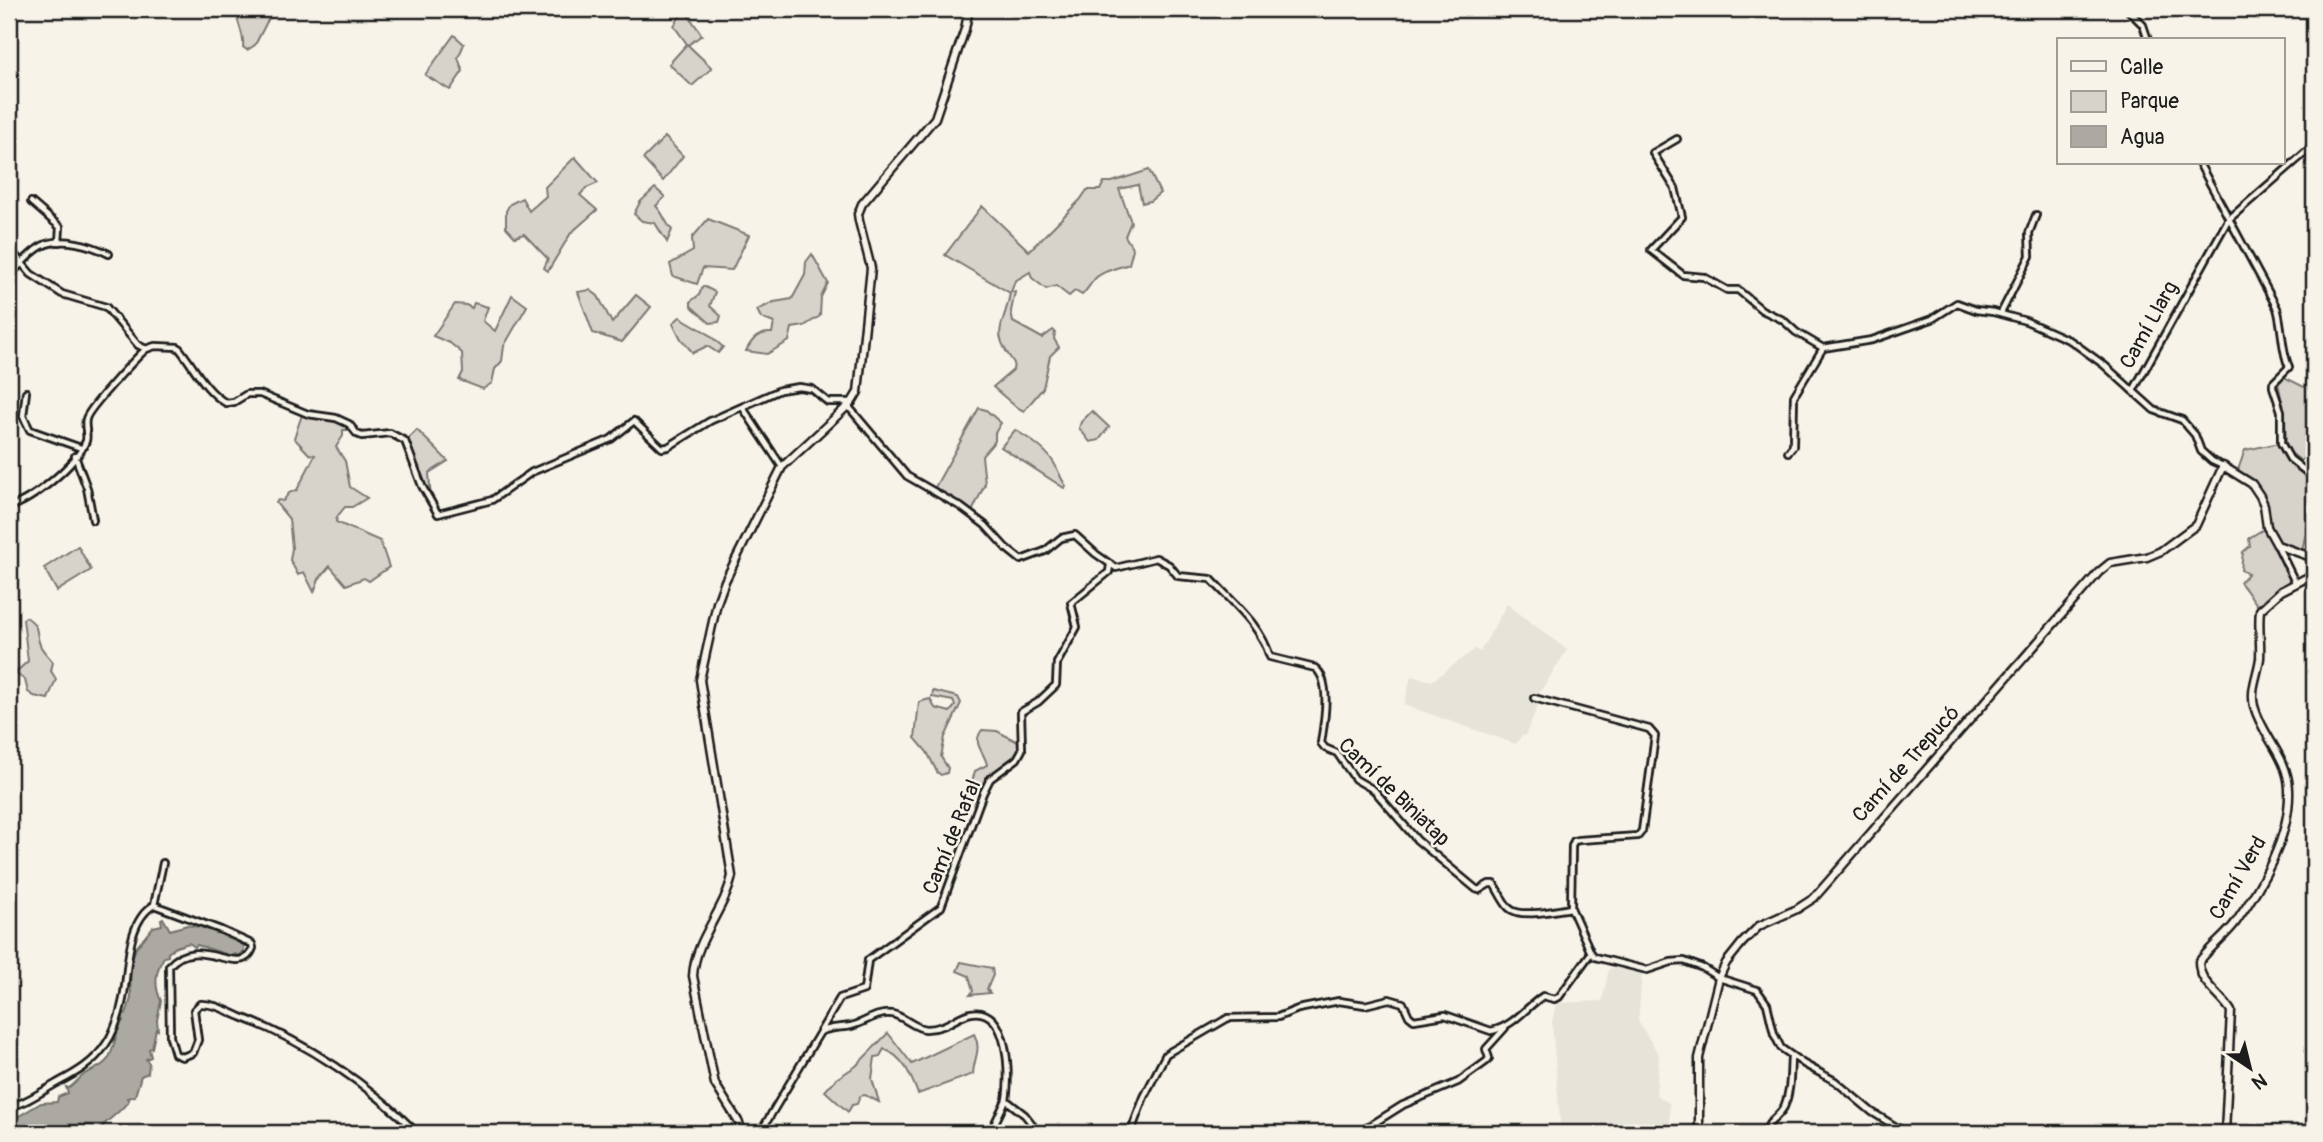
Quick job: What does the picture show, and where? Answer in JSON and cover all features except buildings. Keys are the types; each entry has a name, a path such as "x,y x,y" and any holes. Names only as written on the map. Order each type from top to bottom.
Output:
{"street":[{"path":"743,1133 715,1084 693,976 694,959 729,890 732,876 700,680 717,603 725,581 782,467 850,404 860,383 871,268 858,214 862,204 935,118 965,30 969,9"},
{"path":"2127,9 2143,25 2147,38"},
{"path":"1677,139 1653,153 1675,188 1682,217 1651,250 1683,275 1704,277 1727,290 1738,290 1762,310 1783,320 1796,332 1823,348 1872,340 1932,319 1957,303 1976,310 2001,313 2071,341 2133,391"},
{"name":"Camí Llarg","path":"2277,545 2267,527 2264,505 2252,484 2212,461 2201,451 2195,435 2182,420 2154,410 2133,391 2228,220 2314,145"},
{"path":"2200,164 2277,309 2283,326 2285,357 2289,367 2273,383 2281,411 2281,443 2290,459 2314,478"},
{"path":"31,202 60,227 59,242"},
{"path":"2001,313 2030,256 2029,233 2036,215"},
{"path":"9,276 43,245 59,242 92,246 109,254"},
{"path":"10,249 31,274 62,294 106,307 138,345 146,349"},
{"path":"9,508 22,503 56,477 75,456 86,440 86,418 114,382 146,349 155,346 178,347 191,362 202,382 226,402 234,402 247,394 260,394 308,414 336,418 349,424 362,436 390,433 405,441 425,493 438,514 492,500 540,468 611,439 634,421 656,444 662,448 668,447 710,421 780,390 812,388 828,402 850,404 907,476 961,507 985,525 1021,560 1045,551 1061,538 1076,535 1110,565"},
{"path":"1788,452 1793,446 1794,396 1823,348"},
{"path":"26,392 23,416 30,430 81,448"},
{"path":"743,408 782,467"},
{"path":"75,456 87,488 93,520"},
{"name":"Camí de Trepucó","path":"1699,1133 1699,1058 1719,978 1726,963 1752,932 1814,898 2099,572 2110,563 2147,557 2161,551 2196,525 2223,466"},
{"path":"2277,545 2314,558"},
{"path":"2277,545 2295,582"},
{"name":"Camí de Biniatap","path":"1110,565 1116,568 1156,558 1169,565 1178,576 1211,579 1257,628 1265,639 1270,657 1315,668 1320,672 1324,678 1326,713 1321,743 1325,748 1338,753 1355,779 1374,790 1417,840 1476,889 1494,884 1513,911 1528,914 1571,908"},
{"name":"Camí de Rafal","path":"820,1032 840,998 864,990 868,960 941,907 990,779 1017,759 1022,750 1021,712 1038,702 1056,685 1057,663 1077,627 1071,604 1108,572 1110,565"},
{"name":"Camí Verd","path":"2225,1133 2231,1011 2208,985 2199,970 2199,962 2225,935 2246,906 2274,856 2284,826 2289,789 2286,771 2253,703 2253,688 2260,657 2260,610 2295,582 2314,575"},
{"path":"1534,698 1649,729 1655,736 1642,831 1634,838 1574,841 1571,908 1591,953 1595,957 1647,970 1671,962 1684,961 1719,978 1757,990 1763,996 1781,1048 1835,1082 1872,1112 1906,1133"},
{"path":"9,1107 30,1099 81,1070 103,1048 113,1030 123,1000 128,953 142,917 154,905 163,863"},
{"path":"154,905 221,930 251,944 253,948 248,957 239,961 196,952 182,954 169,966 170,1037 175,1054 186,1057 195,1049 198,1041 193,1014 200,1004 212,1005 264,1026 337,1067 417,1133"},
{"path":"1360,1132 1403,1105 1458,1082 1487,1062 1489,1059 1486,1049 1506,1028 1543,996 1559,998 1591,953"},
{"path":"1133,1126 1166,1054 1228,1018 1278,1017 1298,1009 1339,1001 1365,1005 1389,999 1404,1003 1409,1016 1414,1020 1445,1015 1491,1031 1506,1028"},
{"path":"760,1133 820,1032 828,1028 853,1026 881,1014 894,1014 919,1028 927,1029 954,1022 971,1013 996,1021 1001,1029 1008,1087 1006,1100 994,1125"},
{"path":"1765,1133 1768,1123 1783,1110 1789,1087 1791,1056"},
{"path":"1006,1100 1032,1124"}],"shaded area":[{"path":"1507,604 1567,650 1533,703 1538,705 1525,736 1522,735 1516,744 1404,705 1411,676 1432,681 1475,649 1480,652"},
{"path":"1609,969 1642,973 1638,1021 1659,1055 1656,1095 1669,1103 1671,1133 1561,1133 1552,1022 1556,1003 1602,1001"}],"green space":[{"path":"236,9 270,9 272,12 255,45 247,50 243,47"},
{"path":"684,9 702,35 688,45 712,68 692,86 669,64 687,44 674,26"},
{"path":"454,35 464,44 458,58 463,71 450,90 425,75"},
{"path":"665,137 683,156 663,181 643,159"},
{"path":"575,157 598,183 586,188 580,195 597,210 571,233 548,271 544,268 548,259 524,234 515,237 506,227 506,211 510,204 522,198 529,211 546,196 545,187"},
{"path":"1149,170 1160,193 1150,201 1142,203 1138,185 1119,189 1131,222 1125,236 1133,249 1129,264 1100,275 1082,295 1075,291 1069,296 1056,286 1046,289 1032,278 1030,272 1015,281 1011,292 1015,292 1011,311 1013,322 1042,338 1053,330 1059,347 1050,356 1043,388 1024,411 1016,407 993,387 1013,370 1014,363 1006,352 1000,335 1010,293 945,255 982,206 1029,251 1087,190 1100,190 1104,182"},
{"path":"655,188 665,197 656,206 672,230 667,242 655,223 642,221 634,214 640,202"},
{"path":"708,219 749,235 732,270 703,268 697,284 673,276 670,264 693,251 692,238"},
{"path":"812,254 828,283 821,297 820,316 804,326 792,328 789,341 767,354 746,351 756,337 772,333 774,323 761,318 757,310 774,302 792,299 805,275 806,262"},
{"path":"703,286 715,292 710,306 721,316 719,322 710,323 691,306 691,301 699,295"},
{"path":"590,290 598,296 612,323 636,295 651,307 622,342 593,333 578,292"},
{"path":"512,295 527,306 504,346 502,361 495,369 492,383 483,389 459,380 463,372 462,353 450,343 433,336 455,304 472,308 474,303 488,307 483,321 495,331"},
{"path":"680,317 707,333 723,347 718,353 707,346 693,353 681,339 673,323"},
{"path":"2314,373 2314,447 2301,461 2291,453 2286,443 2285,416 2278,383 2284,377 2304,387"},
{"path":"979,408 986,410 1001,423 995,433 995,441 982,456 985,484 972,512 950,496 934,489"},
{"path":"1092,411 1109,427 1099,440 1090,442 1079,428"},
{"path":"302,415 336,420 352,430 343,430 343,436 336,447 345,461 350,487 367,498 352,507 345,507 336,522 380,541 389,567 369,581 364,578 346,585 330,566 319,579 314,592 304,572 298,575 290,560 292,548 289,519 276,503 297,490 315,455 309,454 294,438"},
{"path":"417,430 448,461 429,473 431,500 406,441"},
{"path":"1015,430 1049,456 1066,486 1064,488 1001,447"},
{"path":"2279,443 2293,464 2314,480 2314,518 2307,528 2302,550 2279,542 2256,486 2238,470 2245,450"},
{"path":"2264,529 2291,579 2258,606 2240,582 2248,574 2241,570 2243,552 2250,546 2249,538"},
{"path":"78,546 91,570 57,591 44,568"},
{"path":"26,617 36,627 41,647 53,662 51,671 56,679 48,699 28,692 25,680 15,673 28,661 23,619"},
{"path":"933,691 958,697 961,703 945,737 941,757 948,768 947,773 941,775 915,738 919,702 930,699 935,708 950,712 955,706 953,701 932,697"},
{"path":"982,730 997,731 1020,743 1016,758 989,778 982,791 976,789 972,782 975,771 987,765 978,744"},
{"path":"961,962 992,968 993,975 987,989 990,993 970,995 973,991 969,976 957,971"},
{"path":"888,1033 912,1064 974,1034 977,1049 973,1074 918,1094 902,1062 884,1049 880,1056 875,1057 872,1079 879,1102 865,1095 860,1096 857,1104 852,1105 848,1112 825,1091 836,1079 856,1066"}],"water":[{"path":"163,918 170,930 187,925 200,925 244,946 244,951 239,956 232,956 189,943 176,947 164,957 157,973 156,984 161,1001 158,1030 156,1029 152,1048 149,1049 151,1057 146,1059 149,1063 148,1073 141,1076 135,1096 127,1098 129,1100 126,1105 98,1132 9,1133 9,1122 41,1103 57,1102 58,1097 68,1093 66,1087 69,1088 106,1062 131,998 130,965 136,948 153,927 162,925"}]}
